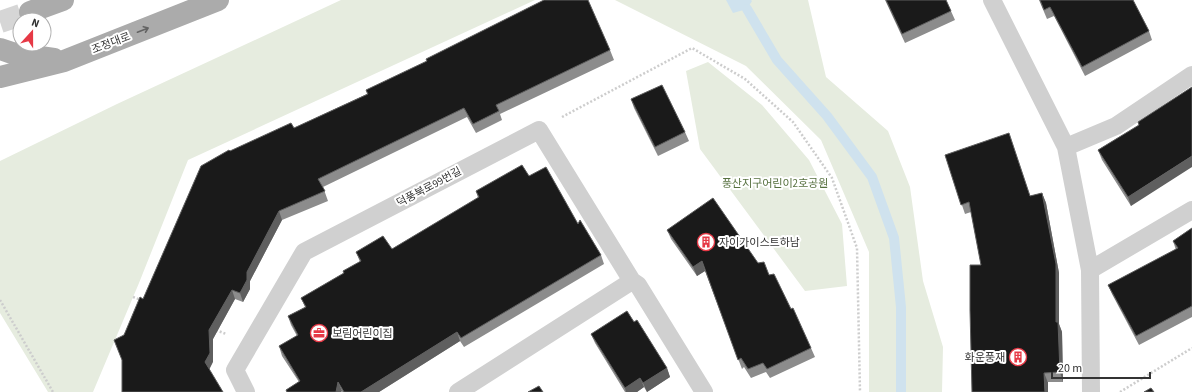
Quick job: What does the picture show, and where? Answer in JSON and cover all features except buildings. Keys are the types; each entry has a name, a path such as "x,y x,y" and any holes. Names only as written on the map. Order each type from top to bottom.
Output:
{"main road":[{"path":"30,12 63,0"},
{"name":"조정대로","path":"0,77 64,61 218,0"},
{"path":"0,49 12,53 64,61"}],"lane":[{"path":"992,0 1066,147 1090,270 1091,392"},
{"path":"1066,147 1116,126 1192,75"},
{"path":"538,130 632,281 638,285 704,392"},
{"name":"덕풍북로99번길","path":"246,392 235,370 304,252 538,130"},
{"path":"1090,270 1192,210"},
{"path":"458,392 632,281"}],"path":[{"path":"538,130 692,48 745,79 793,122 832,178 857,248 860,392"},
{"path":"133,297 148,303"},
{"path":"0,300 53,392"},
{"path":"214,329 251,344"},
{"path":"1120,392 1192,348"}],"green space":[{"path":"341,0 535,0 188,160 139,283 93,392 48,392 0,313 0,161 117,104"},
{"name":"풍산지구어린이2호공원","path":"615,0 808,0 826,77 888,131 910,187 923,281 943,347 942,392 869,392 869,252 821,140 746,66"},
{"name":"풍산지구어린이2호공원","path":"708,62 762,105 809,160 842,224 847,286 805,291 700,149 686,71"}],"water":[{"path":"726,0 752,1 747,9 733,13"}],"waterway":[{"path":"747,9 777,60 827,116 872,177 894,238 901,307 901,392"}],"tunnel":[{"path":"0,22 12,18"}],"place":[{"name":"자이가이스트하남","path":"706,242"},
{"name":"보림어린이집","path":"319,333"},
{"name":"화운풍재","path":"1018,357"}]}
